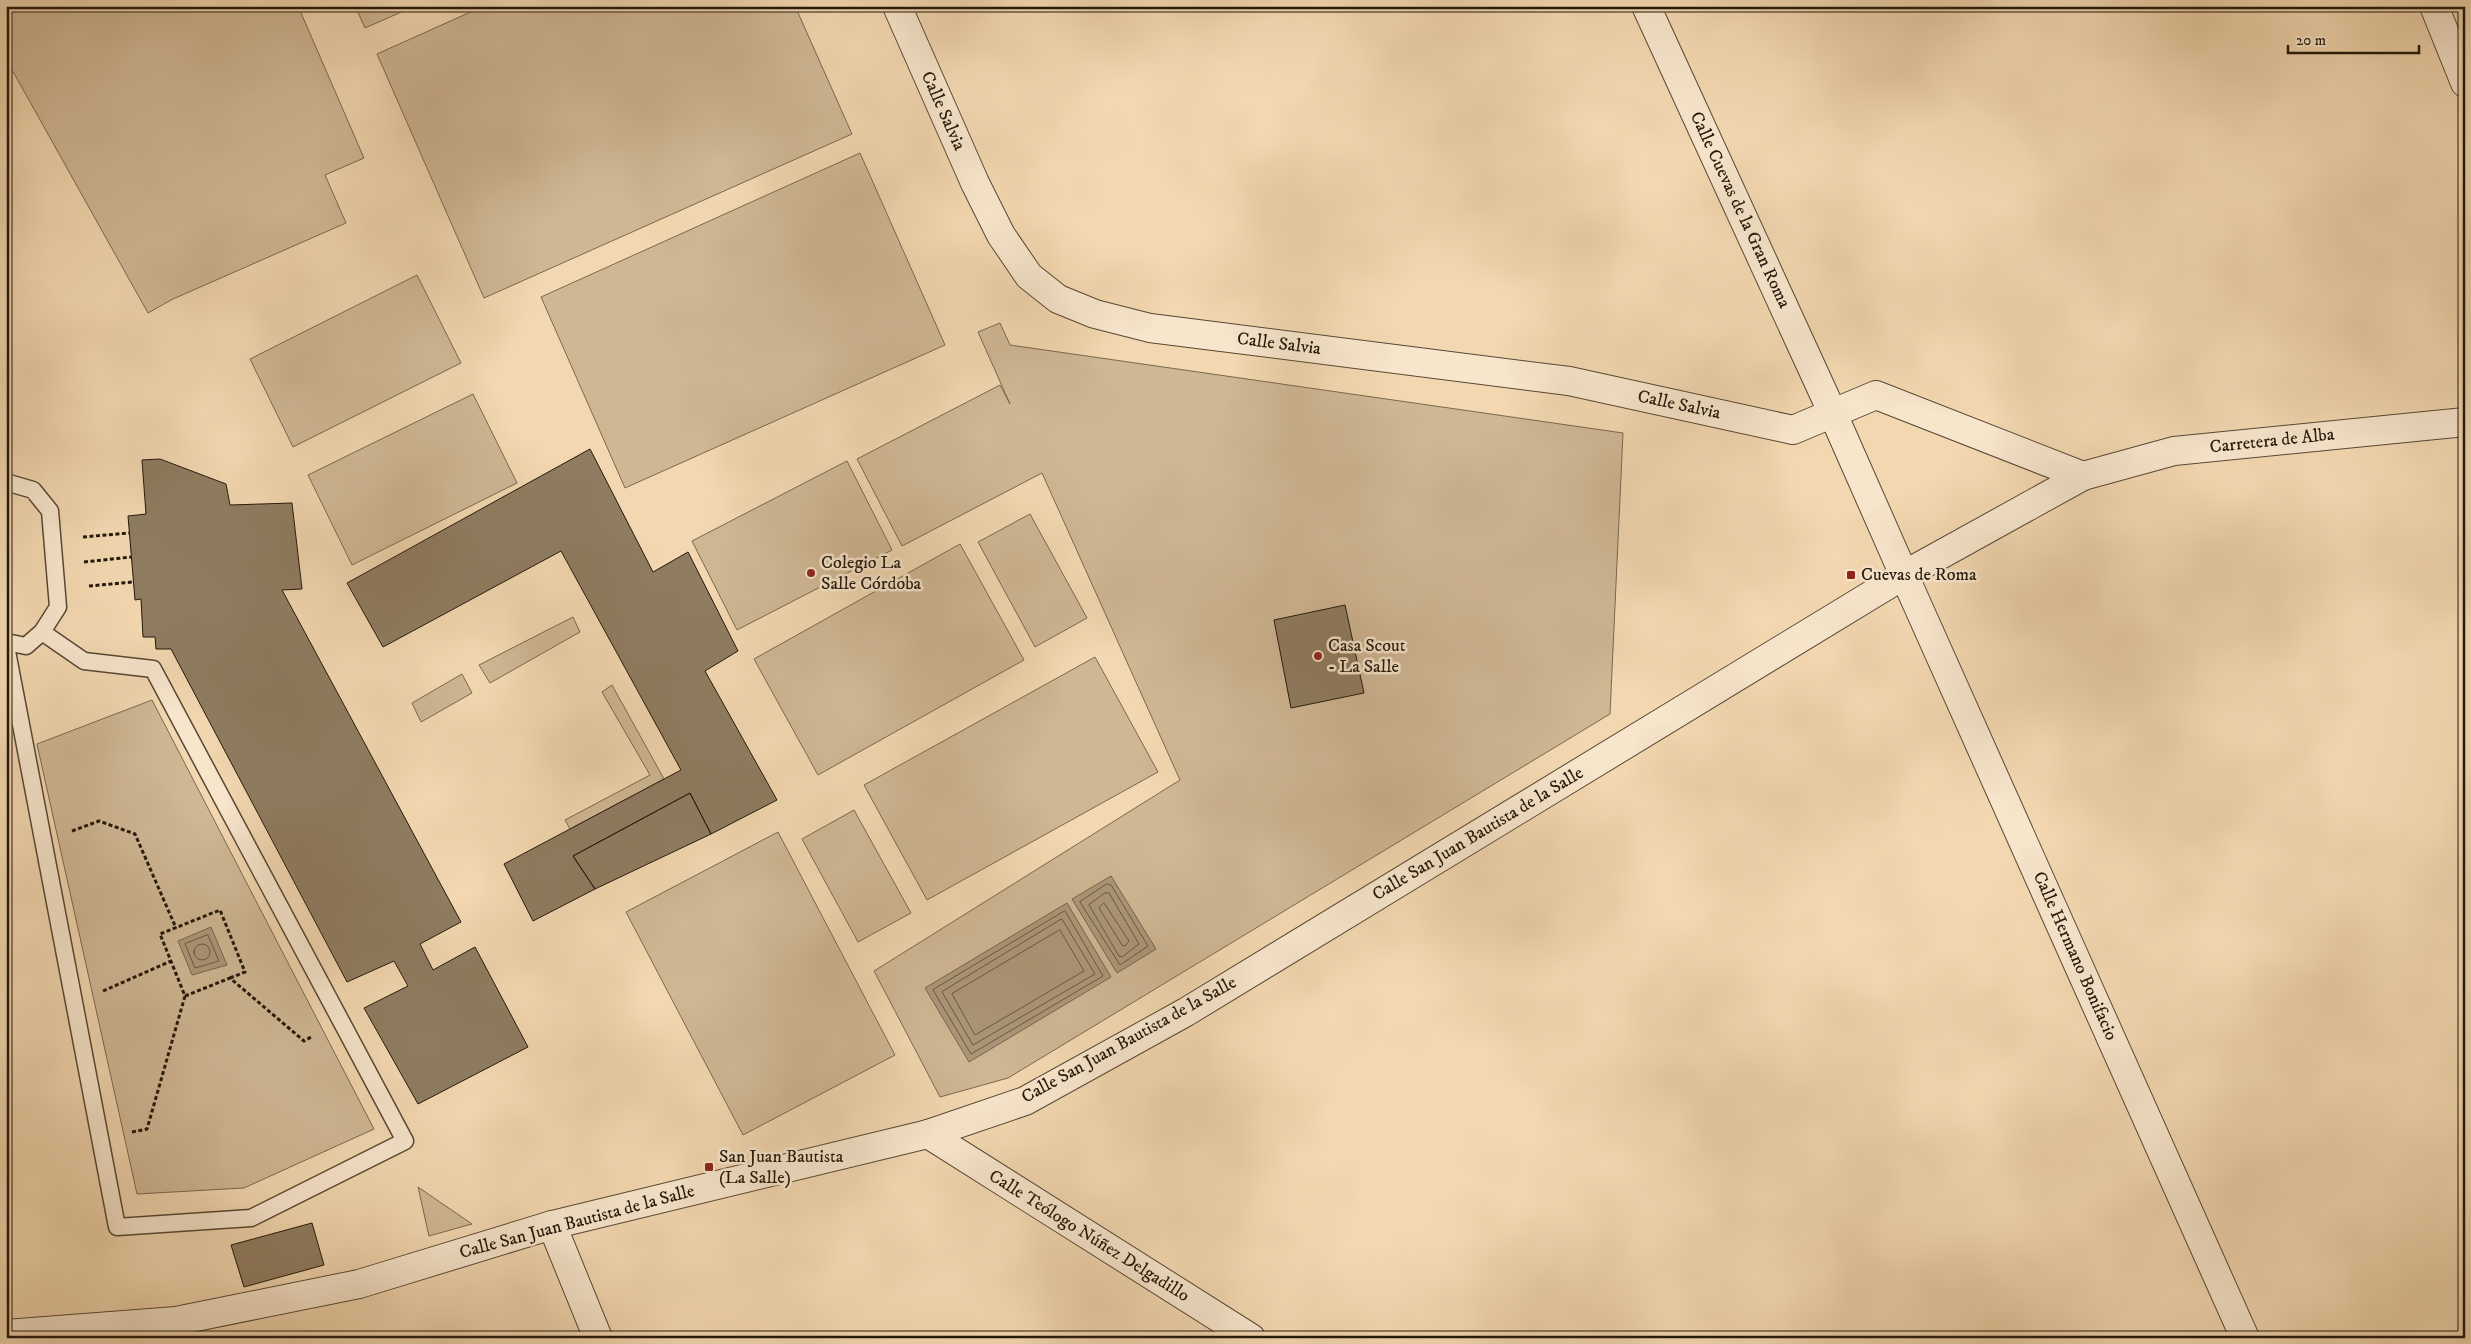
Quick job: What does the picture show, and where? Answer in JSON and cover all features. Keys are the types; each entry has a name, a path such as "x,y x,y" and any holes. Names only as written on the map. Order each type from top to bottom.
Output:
{"street":[{"name":"Calle Salvia","path":"897,6 975,183 1001,236 1029,276 1058,299 1095,314 1150,328 1568,381 1793,430 1833,414"},
{"name":"Calle Cuevas de la Gran Roma","path":"1646,6 1833,414 1904,575"},
{"path":"2434,6 2465,83"},
{"path":"1833,414 1876,395 2083,476"},
{"name":"Carretera de Alba","path":"2083,476 2174,452 2465,422"},
{"name":"Calle San Juan Bautista de la Salle","path":"6,1334 186,1319 359,1284 552,1225 928,1134 1025,1101 1186,1012 1904,575 2083,476"},
{"name":"Calle Hermano Bonifacio","path":"1904,575 2246,1338"},
{"name":"Calle Teólogo Núñez Delgadillo","path":"928,1134 1251,1338"},
{"path":"552,1225 598,1338"}],"lane":[{"path":"6,485 9,483 33,490 50,511 58,607 42,632 26,646 6,642"},
{"path":"6,646 117,1227 251,1218 404,1141 153,669 84,661 42,632"}],"path":[{"path":"52,539 129,533"},
{"path":"54,565 131,557"},
{"path":"56,589 133,582"},
{"path":"43,842 99,821 135,834 176,928"},
{"path":"100,1140 147,1129 185,996 160,934 220,910 245,972 185,996"},
{"path":"74,1004 171,961"},
{"path":"230,978 304,1041 341,1023"}],"shaded area":[{"path":"15,6 298,6 364,158 325,175 346,223 173,299 148,313 6,59 6,27"},
{"path":"355,6 415,6 365,28"},
{"path":"484,6 795,6 852,134 484,298 377,54"},
{"path":"860,153 945,345 625,488 541,297"},
{"path":"417,275 461,363 293,447 250,359"},
{"path":"1000,323 1010,345 1623,433 1610,714 1008,1078 940,1097 874,971 1180,780 1042,473 902,546 857,459 1000,385 1010,404 978,332"},
{"path":"473,394 517,483 352,565 308,475"},
{"path":"847,461 892,550 737,630 692,541"},
{"path":"1030,514 1087,618 1035,647 978,542"},
{"path":"960,544 1024,660 818,775 754,659"},
{"path":"573,617 580,632 490,683 479,665"},
{"path":"1095,657 1158,772 927,900 864,785"},
{"path":"462,674 472,693 421,722 412,703"},
{"path":"612,685 664,779 570,829 565,820 650,775 602,692"},
{"path":"152,700 374,1129 244,1188 137,1194 37,744"},
{"path":"854,810 911,913 858,942 802,839"},
{"path":"778,832 895,1055 743,1135 626,912"},
{"path":"418,1187 472,1224 429,1236"}],"water":[{"path":"1111,876 1156,949 1117,973 1072,899"},
{"path":"1067,903 1111,977 969,1062 925,988"},
{"path":"211,927 227,965 192,975 178,941"}],"building":[{"path":"590,449 653,572 688,552 738,651 705,671 777,800 711,834 690,793 573,856 595,889 533,921 504,864 681,770 561,551 383,647 347,583"},
{"path":"160,459 226,484 230,505 292,503 302,589 282,590 461,922 420,944 433,970 475,947 528,1047 418,1104 364,1008 408,986 394,961 347,982 171,649 156,649 155,637 143,637 141,599 135,600 128,516 146,514 142,460"},
{"name":"Casa Scout - La Salle","path":"1345,605 1364,693 1291,708 1274,620"},
{"path":"690,793 711,834 595,889 573,856"},
{"path":"312,1223 324,1265 244,1287 231,1245"}],"place":[{"name":"Colegio La Salle Córdoba","path":"811,573"},
{"name":"Cuevas de Roma","path":"1851,575"},
{"name":"Casa Scout - La Salle","path":"1318,656"},
{"name":"San Juan Bautista (La Salle)","path":"709,1167"}]}
